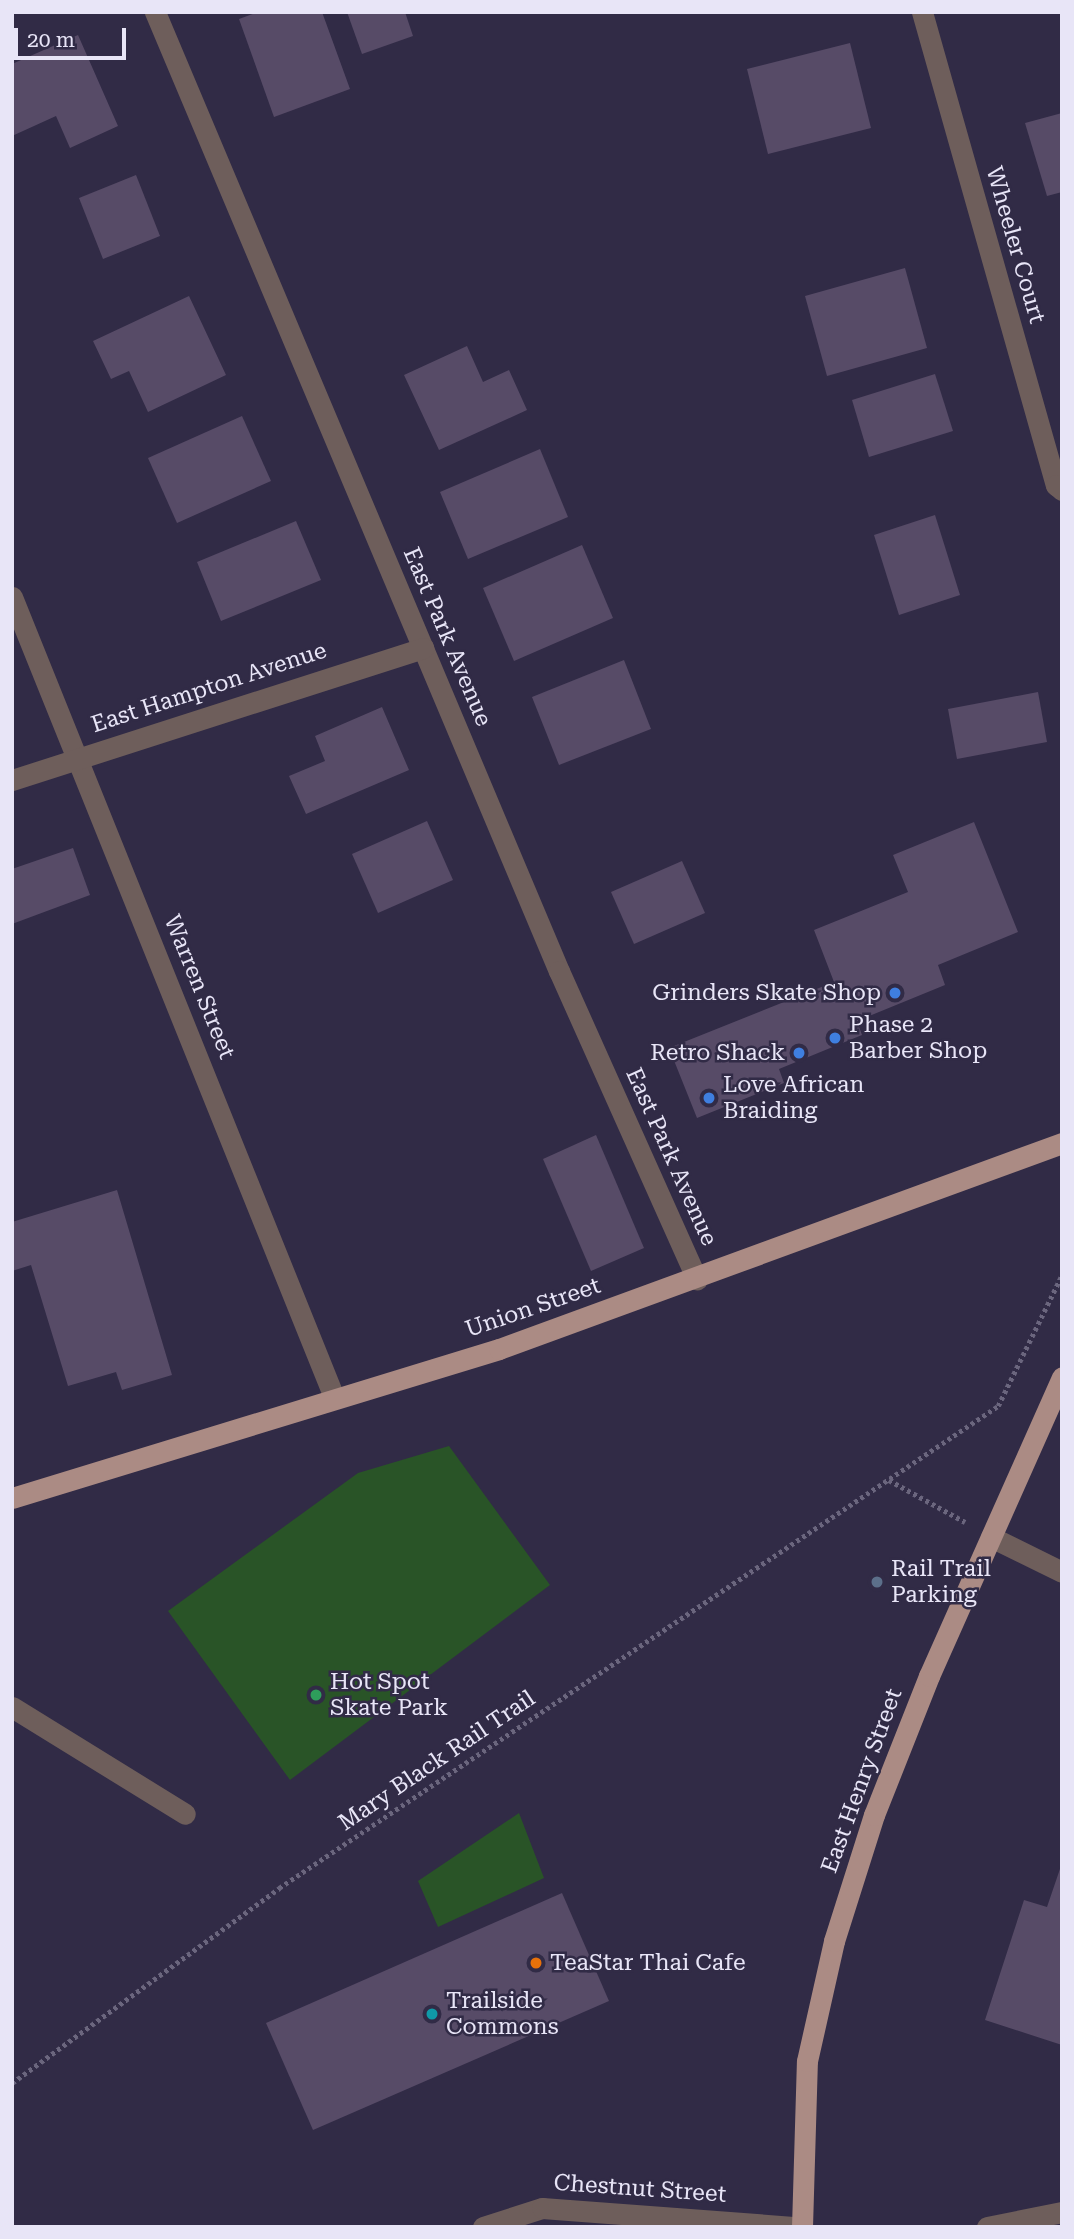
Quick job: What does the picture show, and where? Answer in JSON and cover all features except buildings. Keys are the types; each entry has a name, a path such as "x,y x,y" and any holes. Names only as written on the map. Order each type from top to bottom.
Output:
{"main road":[{"name":"Union Street","path":"12,1498 334,1397 499,1349 697,1279 1062,1143"},
{"name":"East Henry Street","path":"802,2227 807,2061 834,1941 874,1815 991,1537 1062,1377"}],"street":[{"name":"East Park Avenue","path":"155,12 564,982 697,1279"},
{"name":"Wheeler Court","path":"922,12 1056,485 1062,490"},
{"name":"Warren Street","path":"12,597 79,757 334,1397"},
{"name":"East Hampton Avenue","path":"12,780 423,648"},
{"path":"991,1537 1062,1572"},
{"path":"12,1707 185,1814"},
{"name":"Chestnut Street","path":"483,2227 542,2208 796,2227"},
{"path":"987,2227 1062,2212"}],"path":[{"name":"Mary Black Rail Trail","path":"12,2083 279,1888 998,1406 1062,1275"},
{"path":"889,1479 991,1537"}],"green space":[{"name":"Hot Spot Skate Park","path":"449,1446 550,1585 290,1780 168,1611 358,1473"},
{"path":"519,1813 544,1878 438,1927 418,1881"}],"place":[{"name":"Grinders Skate Shop","path":"895,993"},
{"name":"Phase 2 Barber Shop","path":"835,1038"},
{"name":"Retro Shack","path":"799,1053"},
{"name":"Love African Braiding","path":"709,1098"},
{"name":"Rail Trail Parking","path":"877,1582"},
{"name":"Hot Spot Skate Park","path":"316,1695"},
{"name":"TeaStar Thai Cafe","path":"536,1963"},
{"name":"Trailside Commons","path":"432,2014"}]}
